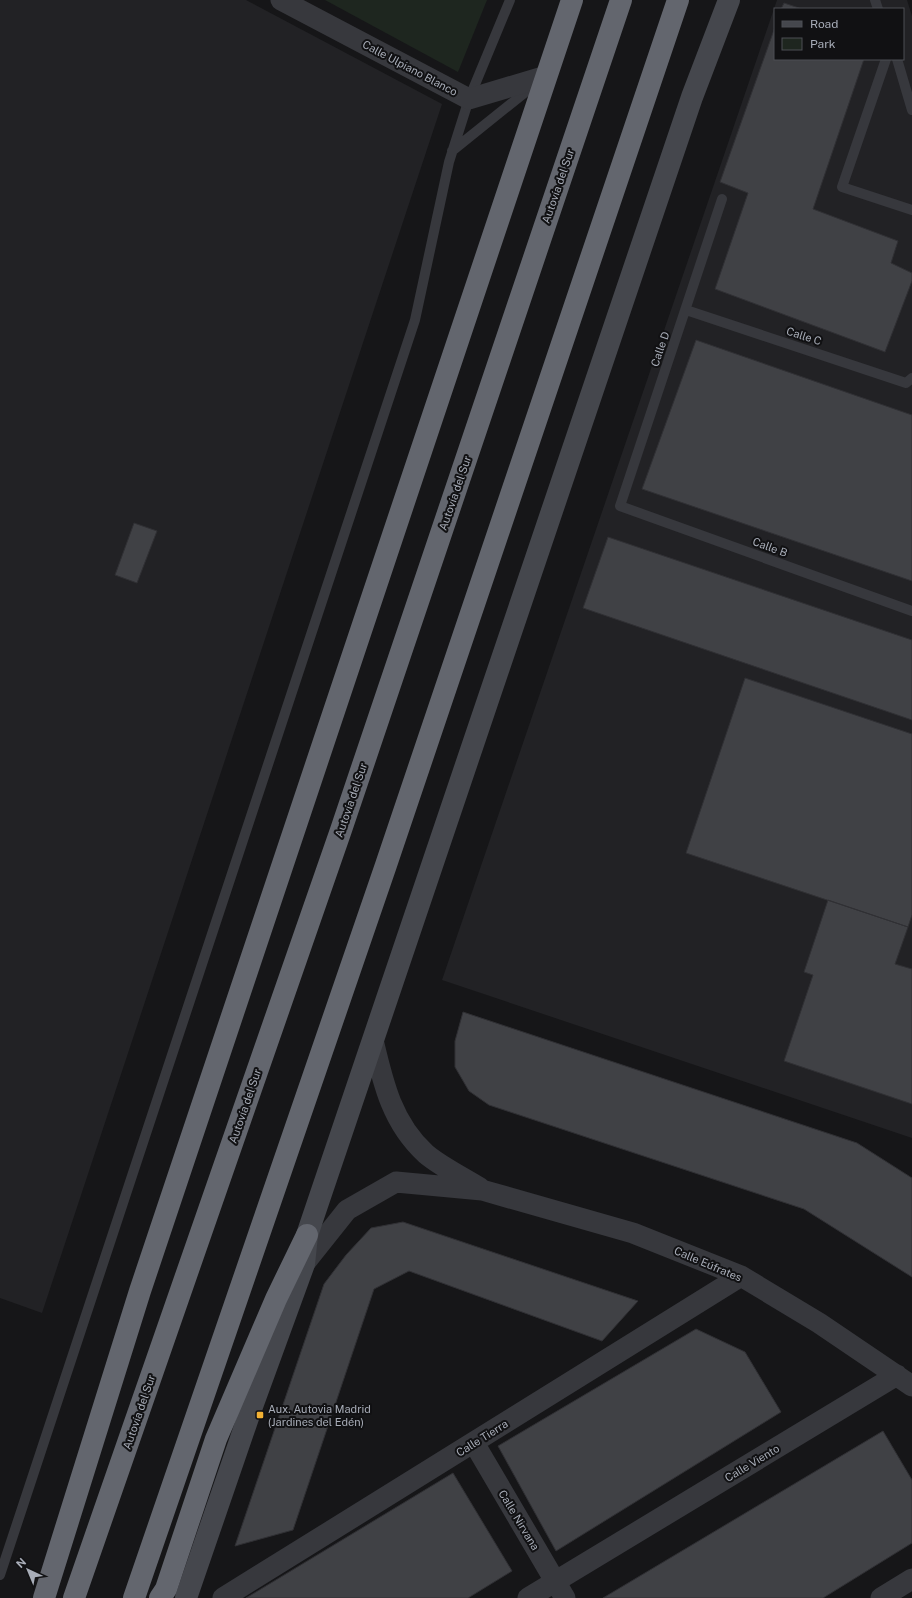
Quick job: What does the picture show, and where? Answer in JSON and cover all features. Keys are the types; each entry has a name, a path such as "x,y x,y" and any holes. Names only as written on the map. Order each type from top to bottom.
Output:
{"highway":[{"path":"44,1598 140,1291 572,0"},
{"name":"Autovía del Sur","path":"74,1598 344,823 621,0"},
{"path":"134,1598 386,865 678,0"},
{"path":"160,1598 166,1588 216,1440 276,1299 307,1235"}],"street":[{"name":"Calle Ulpiano Blanco","path":"281,0 469,99 546,76"},
{"path":"186,1598 250,1412 304,1264 307,1235 692,97 729,0"},
{"path":"373,1040 384,1087 397,1119 426,1154 482,1190"},
{"path":"304,1264 347,1210 396,1182 482,1190"},
{"name":"Calle Eúfrates","path":"482,1190 633,1233 741,1276 818,1323 904,1381"},
{"name":"Calle Tierra","path":"223,1598 741,1276"},
{"name":"Calle Viento","path":"528,1598 560,1590 607,1550 904,1381"},
{"name":"Calle Nirvana","path":"474,1443 560,1590"},
{"path":"881,1598 912,1579"}],"lane":[{"path":"0,1575 414,320 452,151 469,99 510,0"},
{"path":"886,60 842,187 912,210"},
{"path":"897,60 912,108"},
{"path":"452,151 546,76"},
{"name":"Calle D","path":"620,506 722,199"},
{"name":"Calle C","path":"686,310 906,383 912,378"},
{"name":"Calle B","path":"620,506 912,611"}],"shaded area":[{"path":"0,0 246,0 442,104 42,1313 0,1298"},
{"path":"777,0 907,0 912,16 912,1138 442,980 774,9 774,60 904,60 904,8 774,8"}],"green space":[{"path":"325,0 487,0 458,72"}],"building":[{"path":"784,3 799,8 782,8"},
{"path":"774,30 774,60 864,60 813,209 898,241 891,263 912,273 912,281 885,352 715,289 748,193 720,182"},
{"path":"696,340 912,415 912,581 642,489"},
{"path":"134,523 157,531 137,583 115,575"},
{"path":"608,537 912,640 912,720 583,608"},
{"path":"745,678 912,734 912,915 908,927 686,853"},
{"path":"828,900 908,927 895,964 912,969 912,1104 784,1061 813,975 804,972"},
{"path":"463,1012 857,1143 912,1178 912,1277 804,1209 489,1105 469,1091 455,1067 455,1041"},
{"path":"403,1222 638,1301 602,1341 409,1271 374,1289 293,1530 235,1546 324,1284 346,1255 371,1228"},
{"path":"696,1329 745,1352 781,1412 556,1551 498,1446"},
{"path":"883,1431 912,1480 912,1543 823,1598 603,1598"},
{"path":"453,1473 512,1571 468,1598 246,1598"}],"place":[{"name":"Aux. Autovia Madrid (Jardines del Edén)","path":"260,1415"}]}
